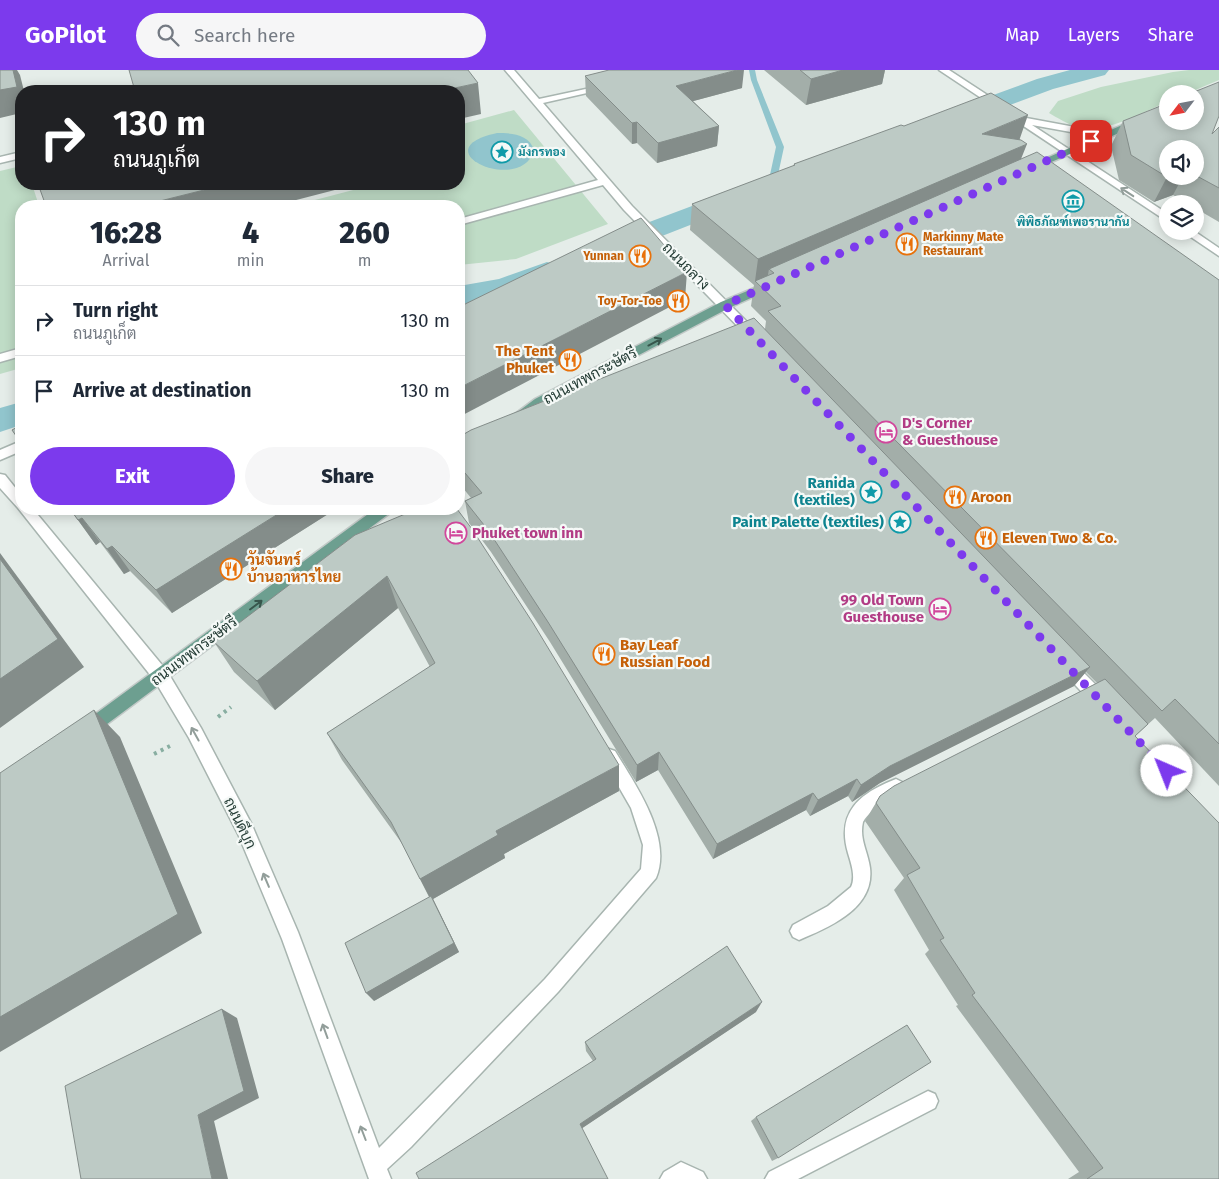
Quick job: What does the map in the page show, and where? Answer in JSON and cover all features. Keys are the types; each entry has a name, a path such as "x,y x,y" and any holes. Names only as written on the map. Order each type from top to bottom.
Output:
{"main road":[{"path":"1023,171 1159,112"},
{"name":"ถนนเทพกระษัตรี","path":"507,423 539,402 725,305 781,280"},
{"name":"ถนนเทพกระษัตรี","path":"71,740 161,676 377,515"}],"street":[{"name":"ถนนถลาง","path":"509,70 628,208 766,348"},
{"path":"943,70 1159,213"},
{"path":"537,102 617,84"},
{"path":"1014,118 1104,135"},
{"path":"0,160 15,156"},
{"path":"465,220 605,181"},
{"path":"1200,240 1219,252"},
{"path":"0,358 15,354"},
{"path":"0,455 15,449"},
{"path":"0,479 15,497"},
{"name":"ถนนดีบุก","path":"30,515 161,676 195,733 245,829 292,939 378,1172"},
{"path":"1054,652 1083,692 1109,710"},
{"path":"378,1172 427,1114 521,1020 650,872 652,845 638,805 598,739"},
{"path":"799,931 856,897 862,887 862,876 860,860 853,837 853,820 858,811 868,803 913,778"},
{"path":"776,1179 928,1100"},
{"path":"671,1179 681,1172 696,1179"}],"green space":[{"path":"1219,70 1219,80 1204,86 1159,85 1159,106 1123,121 1099,128 1077,127 1049,113 1058,101 1101,87 1173,72"},
{"path":"514,110 608,224 516,259 465,264 465,200 315,200 353,190 465,190 465,123"},
{"path":"15,167 15,190 34,190 37,200 15,200 15,370 0,374 0,171"}],"water":[{"path":"497,133 514,134 524,138 532,145 534,150 526,163 512,169 496,169 482,165 471,158 468,149 476,140"}],"building":[{"path":"0,70 13,70 17,85 15,87 0,90"},
{"path":"129,70 468,70 478,83 465,86 133,85"},
{"path":"609,70 737,70 676,86 719,126 658,143 637,122 632,123 585,76"},
{"path":"800,70 843,70 811,79"},
{"path":"1219,82 1219,116 1212,134 1219,127 1219,188 1204,180 1204,140 1159,140 1159,172 1131,155 1123,121 1159,107 1159,130 1204,130 1204,88"},
{"path":"991,93 1028,115 982,134 1021,140 1027,144 758,259 692,204 794,164 901,125 904,126"},
{"path":"1037,152 1159,238 1159,240 1162,240 1219,280 1219,744 1175,699 1162,711 768,311 781,306 755,281 774,273 769,269"},
{"path":"40,190 204,190 164,200 44,200"},
{"path":"641,218 687,272 465,385 465,304"},
{"path":"754,318 1090,667 890,766 861,785 857,779 818,800 813,793 717,844 659,752 637,765 548,622 488,530 465,501 482,493 465,473 465,434"},
{"path":"74,515 276,515 156,590 112,546 107,549 82,518 78,520"},
{"path":"403,515 462,515 533,623 619,765 496,831 498,835 420,879 391,822 327,733 435,663 387,576 257,681 214,642 355,535"},
{"path":"0,559 58,639 0,679"},
{"path":"1105,679 1148,724 1135,736 1219,823 1219,1179 1087,1179 1103,1168 972,995 975,993 940,940 944,938 907,875 920,868 876,803 880,796 894,786"},
{"path":"94,710 178,914 0,1017 0,773"},
{"path":"431,896 454,943 366,993 345,943"},
{"path":"727,946 762,1002 580,1124 608,1179 419,1179 416,1173 596,1059 585,1042"},
{"path":"222,1009 244,1091 198,1115 212,1179 81,1179 65,1086"},
{"path":"907,1025 931,1062 778,1158 756,1117"}],"waterway":[{"path":"752,70 754,80 780,147 772,184"},
{"path":"953,118 1045,84 1097,70"},
{"path":"606,248 740,196"},
{"path":"465,294 505,287 547,271"},
{"path":"0,420 15,415"}],"place":[{"name":"มังกรทอง","path":"502,152"},
{"name":"พิพิธภัณฑ์เพอรานากัน","path":"1073,201"},
{"name":"Markinny Mate Restaurant","path":"907,244"},
{"name":"Yunnan","path":"640,256"},
{"name":"Toy-Tor-Toe","path":"678,301"},
{"name":"The Tent Phuket","path":"570,360"},
{"name":"D's Corner & Guesthouse","path":"886,432"},
{"name":"Ranida (textiles)","path":"871,492"},
{"name":"Aroon","path":"955,497"},
{"name":"Paint Palette (textiles)","path":"900,522"},
{"name":"Phuket town inn","path":"456,533"},
{"name":"Eleven Two & Co.","path":"986,538"},
{"name":"วันจันทร์ บ้านอาหารไทย","path":"231,569"},
{"name":"99 Old Town Guesthouse","path":"940,609"},
{"name":"Bay Leaf Russian Food","path":"604,654"}],"route":[{"path":"1091,141 725,305 1167,771"}]}
